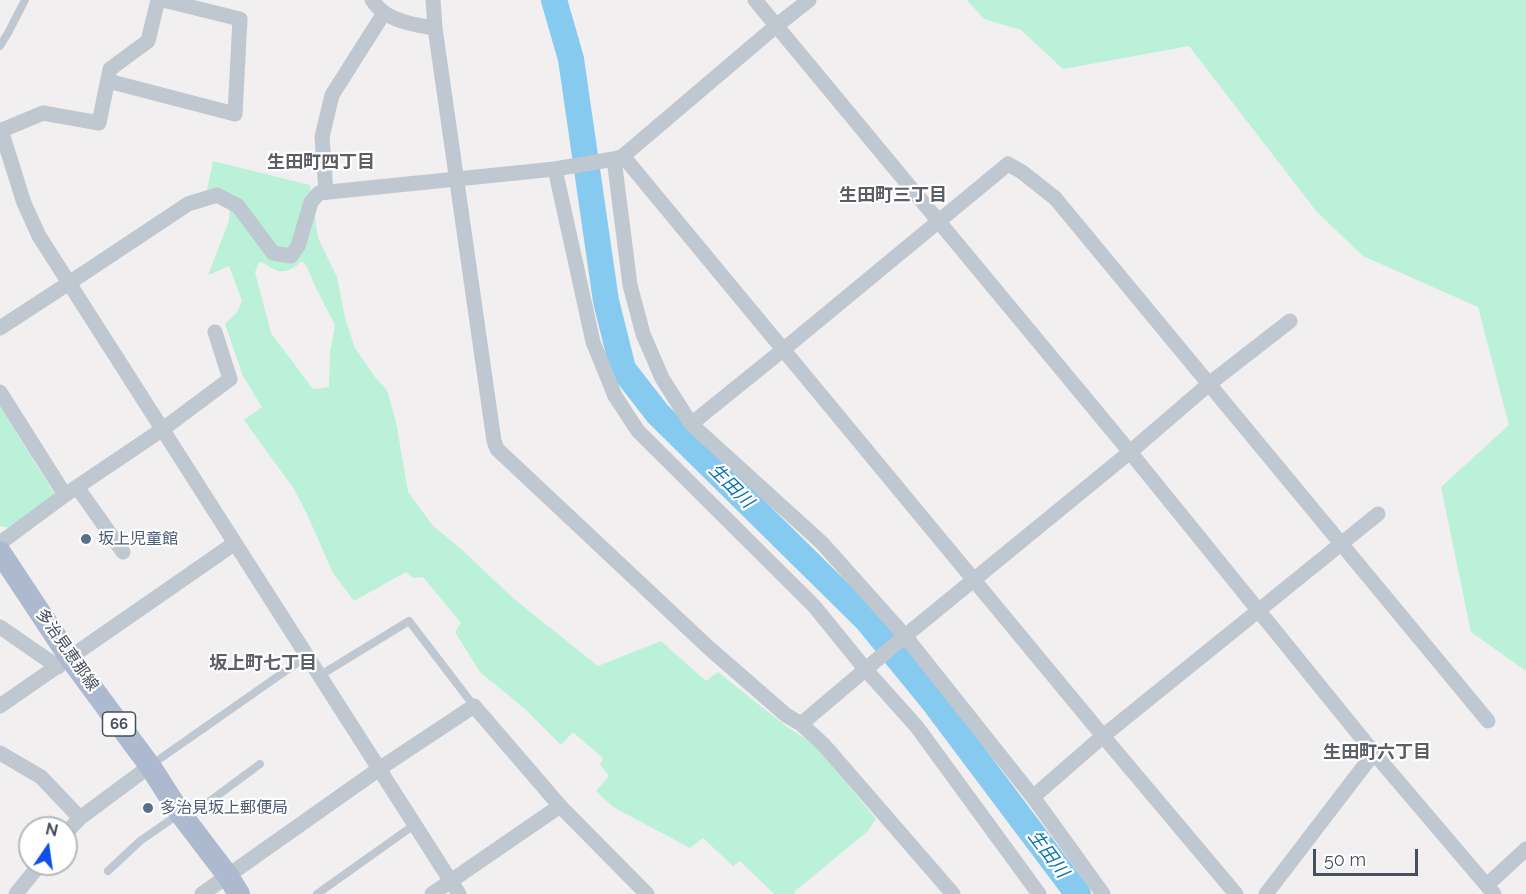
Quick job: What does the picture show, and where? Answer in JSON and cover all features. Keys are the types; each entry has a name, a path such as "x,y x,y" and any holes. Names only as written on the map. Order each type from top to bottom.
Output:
{"main road":[{"name":"多治見恵那線","path":"0,552 64,662 150,766 233,885"}],"street":[{"path":"158,0 148,41 110,69 99,123 43,114 0,129 24,203 39,236 455,887"},
{"path":"108,81 235,114 240,19 163,0"},
{"path":"372,0 384,13 401,21 435,28"},
{"path":"433,0 435,28 494,441 497,449 709,648 823,744 953,894"},
{"path":"755,0 1130,452 1374,753 1491,890 1526,849"},
{"path":"0,328 188,204 217,195 238,206 273,253 291,256 298,246 310,202 319,193 555,169 619,158 809,0"},
{"path":"326,192 322,137 332,95 384,13"},
{"path":"619,158 784,349 1236,894"},
{"path":"619,158 630,285 643,334 662,378 691,424 822,543 905,636 1033,797 1103,894"},
{"path":"691,424 1008,164 1055,198 1488,721"},
{"path":"555,169 594,342 615,396 638,431 814,606 917,728 1039,894"},
{"path":"801,724 1209,384 1290,321"},
{"path":"0,543 71,491 163,429 230,379 214,332"},
{"path":"0,392 71,491 123,552"},
{"path":"1033,797 1103,736 1378,514"},
{"path":"0,706 235,543"},
{"path":"0,627 64,662"},
{"path":"202,894 210,887 233,885 379,769 474,706 560,806 647,894"},
{"path":"0,753 41,777 80,818"},
{"path":"1266,894 1374,753"},
{"path":"78,820 150,766"},
{"path":"432,894 455,887 560,806"},
{"path":"16,894 30,876"}],"lane":[{"path":"0,46 25,0"},
{"path":"319,676 409,621 474,706"},
{"path":"150,766 307,656"},
{"path":"108,871 140,841 183,816 260,764"},
{"path":"317,894 414,825"}],"green space":[{"path":"967,0 1526,0 1526,671 1471,632 1441,487 1509,425 1478,307 1363,256 1317,212 1189,46 1063,69 1021,30 984,19"},
{"path":"213,161 310,185 318,238 337,277 345,318 355,348 387,390 396,422 408,492 433,526 514,599 598,666 661,641 706,681 718,672 787,727 814,744 876,819 868,831 794,892 796,894 774,894 740,861 733,866 703,838 690,848 613,807 596,791 609,776 600,764 603,758 573,732 561,745 526,710 480,672 455,632 461,623 423,577 413,578 406,572 354,601 333,573 294,489 244,420 262,407 243,376 225,324 237,312 242,301 229,266 208,275 229,221 230,206 216,203 204,204","holes":["302,261 335,325 330,352 329,387 313,389 271,333 255,272 259,262 281,271 292,268"]},
{"path":"0,406 55,495 11,528 0,526"}],"waterway":[{"name":"生田川","path":"554,0 571,59 606,301 623,369 658,414 867,620 933,701 1078,894"}],"place":[{"name":"坂上児童館","path":"86,539"},
{"name":"多治見坂上郵便局","path":"148,808"}],"district":[{"name":"生田町四丁目","path":"321,163"},
{"name":"生田町三丁目","path":"893,196"},
{"name":"坂上町七丁目","path":"263,664"},
{"name":"生田町六丁目","path":"1377,753"}]}
